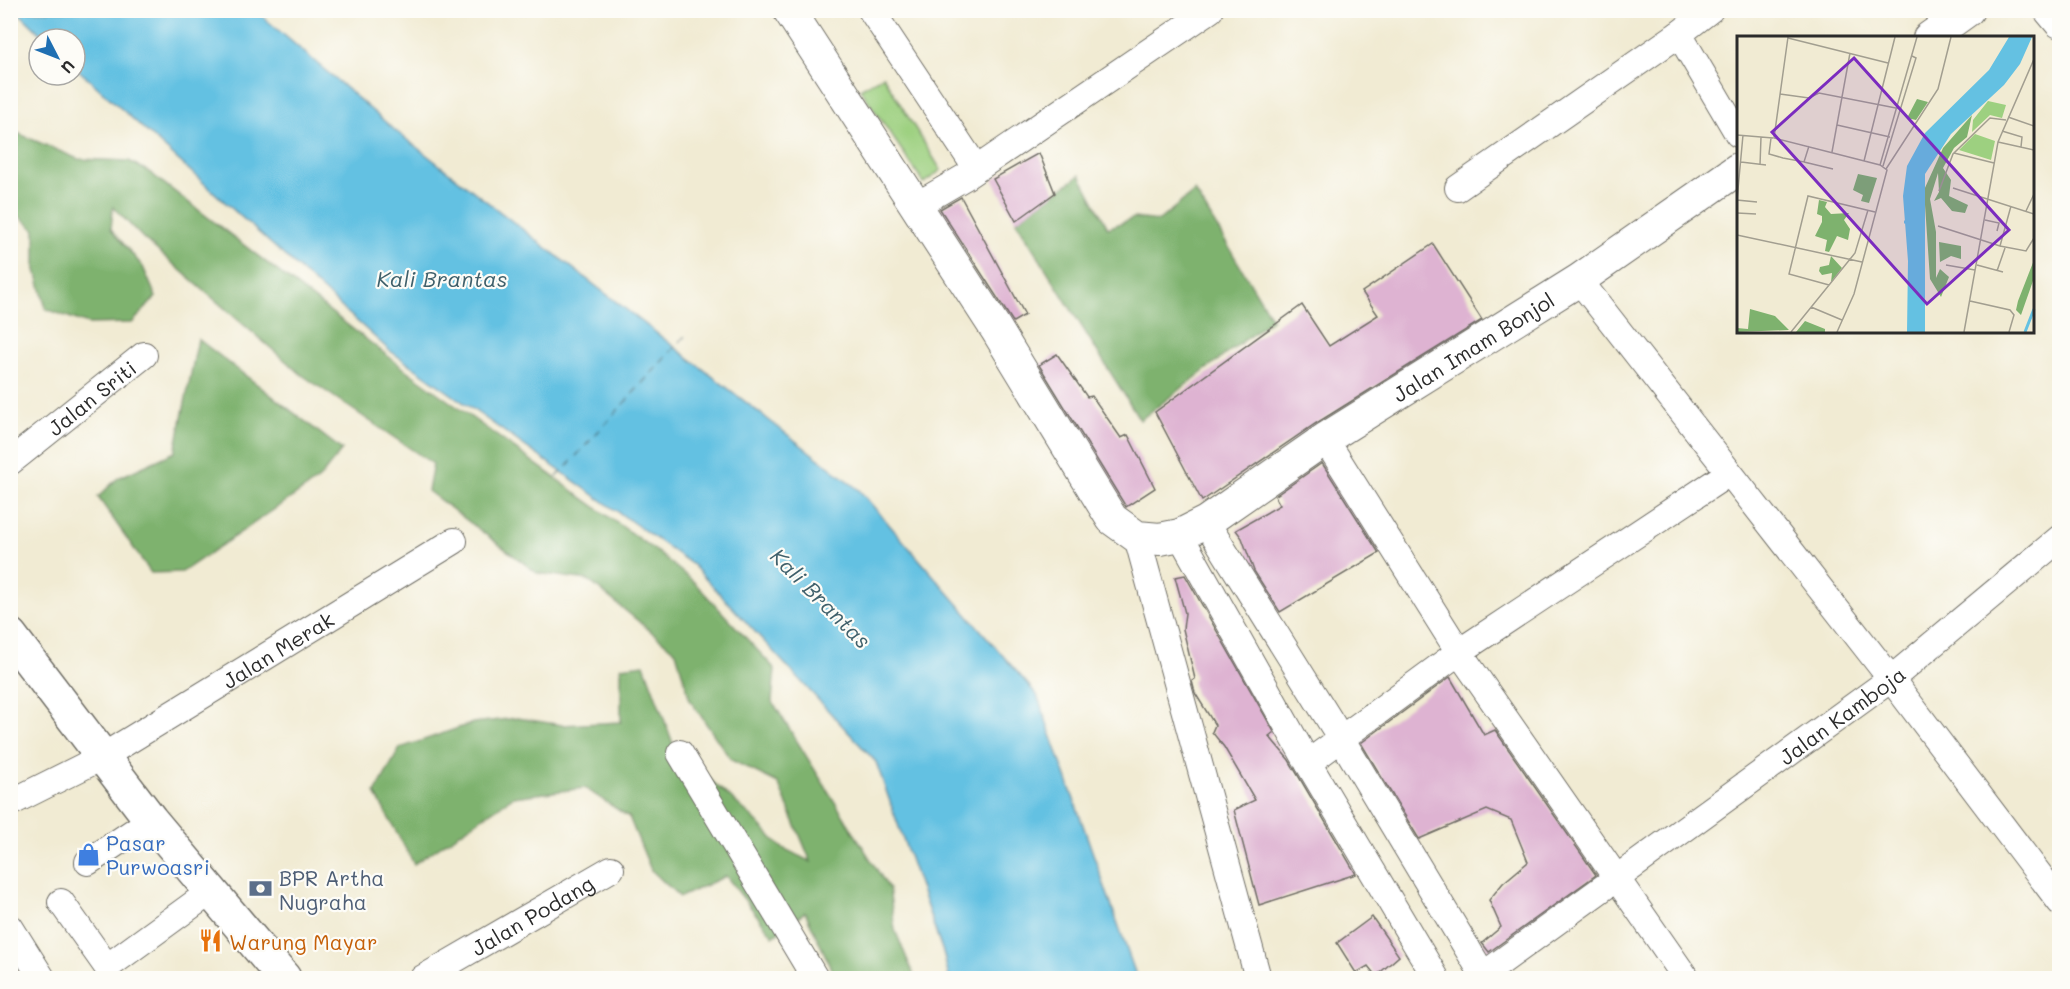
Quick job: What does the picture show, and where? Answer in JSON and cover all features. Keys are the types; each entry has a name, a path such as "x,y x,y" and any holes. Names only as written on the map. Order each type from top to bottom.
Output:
{"highway":[{"path":"10,635 151,820 284,978"}],"main road":[{"path":"789,10 917,205 1112,519 1137,537 1160,539 1192,529"},
{"path":"1932,36 1968,10"},
{"path":"2050,10 2060,22"},
{"name":"Jalan Imam Bonjol","path":"1192,529 1325,439 1579,280 1737,170"}],"street":[{"path":"871,10 963,177"},
{"path":"917,205 963,177 1210,10"},
{"path":"1458,188 1710,10"},
{"path":"1679,34 1737,132"},
{"path":"1579,280 1891,679 2060,902"},
{"name":"Jalan Sriti","path":"10,462 144,355"},
{"path":"1325,439 1459,652 1686,978"},
{"path":"1326,751 1459,652 1729,472"},
{"path":"1192,529 1326,751 1482,977"},
{"path":"1192,529 1326,751 1436,978"},
{"path":"1137,537 1258,978"},
{"name":"Jalan Kamboja","path":"1482,977 1891,679 2060,538"},
{"name":"Jalan Merak","path":"10,803 102,757 453,542"},
{"path":"680,753 815,978"},
{"path":"88,862 151,820"},
{"name":"Jalan Podang","path":"423,978 610,869"},
{"path":"61,902 109,973 210,892"},
{"path":"10,927 42,978"}],"green space":[{"path":"883,76 941,170 924,183 860,89"},
{"path":"10,130 78,159 129,161 149,172 406,370 656,551 694,582 775,669 772,701 889,889 895,930 915,978 834,978 805,912 773,936 726,876 680,897 651,870 629,817 585,788 513,797 414,864 375,793 400,748 473,723 517,718 562,725 621,722 621,667 644,664 675,749 749,814 781,847 811,862 778,783 731,760 690,700 676,652 588,580 537,573 428,491 433,464 302,375 143,238 113,207 111,229 143,267 156,297 132,323 88,324 46,309 35,266 35,230 11,209"},
{"path":"1080,175 1108,228 1134,218 1158,221 1195,191 1272,319 1140,420 1016,221"},
{"path":"198,339 342,450 319,479 182,572 151,573 98,497 118,478 175,452"}],"water":[{"name":"Kali Brantas","path":"17,11 256,11 397,132 859,490 1037,695 1137,978 949,978 944,955 876,762 693,565 389,350 87,78 87,27 34,27"}],"building":[{"path":"1039,153 1055,193 1016,221 993,179"},
{"path":"961,197 1025,315 1013,322 940,209"},
{"path":"1433,244 1482,320 1315,424 1202,501 1155,412 1302,305 1329,346 1378,315 1362,292"},
{"path":"1057,354 1087,397 1092,396 1121,438 1128,435 1155,488 1126,507 1039,365"},
{"path":"1322,463 1379,553 1280,612 1254,571 1242,538 1236,530 1280,505 1275,496"},
{"path":"1185,575 1274,732 1269,736 1289,760 1356,874 1259,905 1234,810 1255,800 1224,747 1212,732 1215,725 1195,693 1192,681 1195,679 1183,629 1185,613 1175,577"},
{"path":"1450,677 1484,735 1495,730 1596,875 1489,952 1482,943 1501,927 1489,900 1503,883 1528,862 1511,820 1487,810 1419,839 1361,743"},
{"path":"1372,917 1399,956 1376,976 1368,966 1356,973 1337,943"}],"ferry route":[{"path":"557,477 685,336"}],"place":[{"name":"Pasar Purwoasri","path":"88,854"},
{"name":"BPR Artha Nugraha","path":"261,889"},
{"name":"Warung Mayar","path":"211,941"}]}
